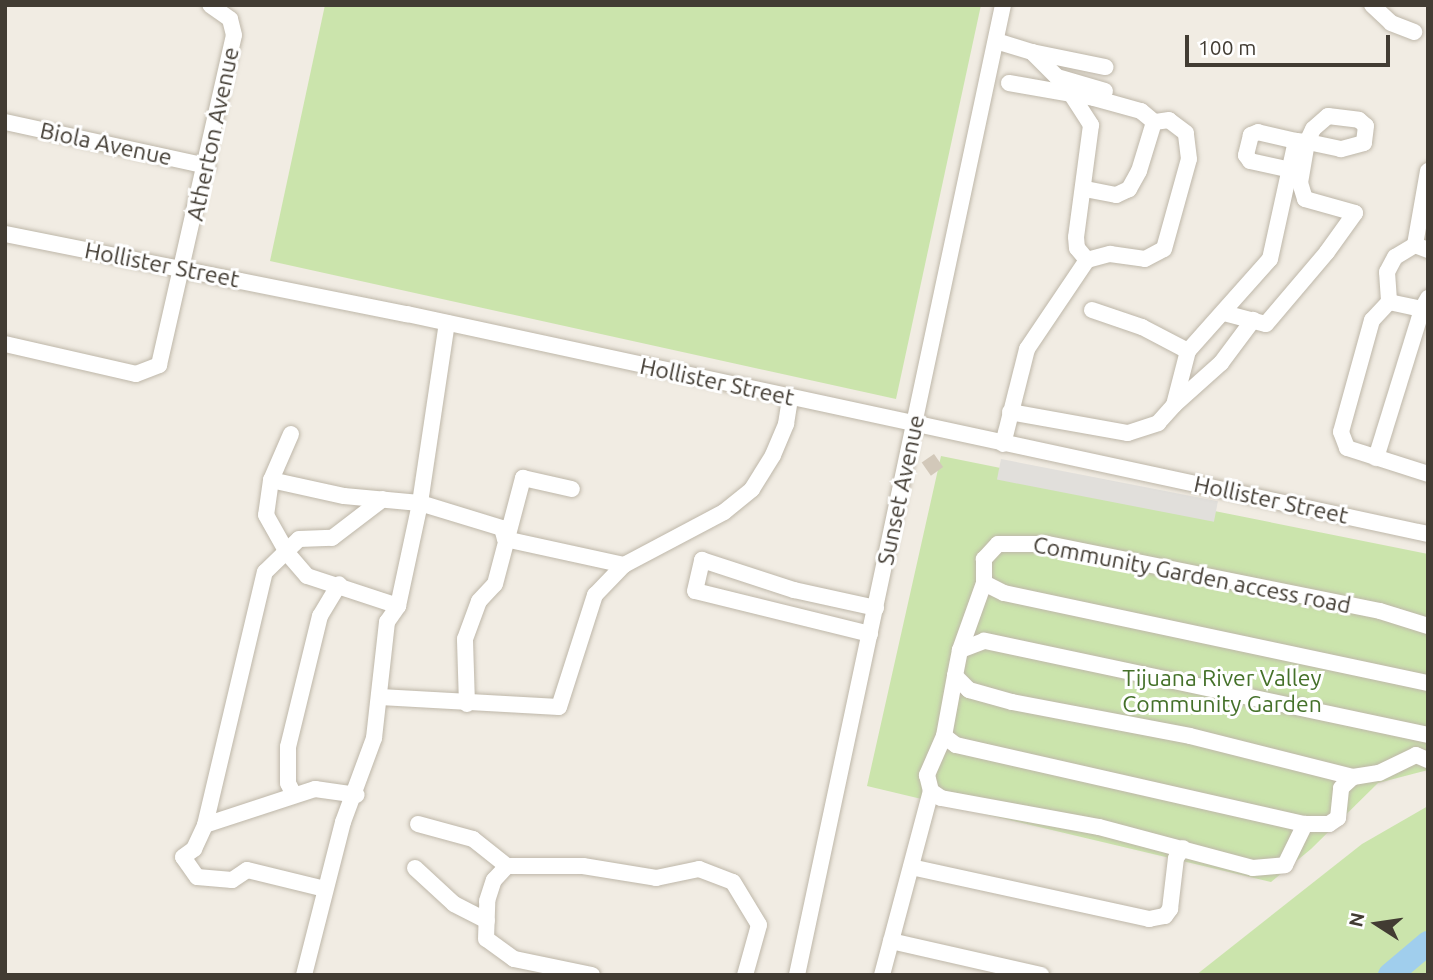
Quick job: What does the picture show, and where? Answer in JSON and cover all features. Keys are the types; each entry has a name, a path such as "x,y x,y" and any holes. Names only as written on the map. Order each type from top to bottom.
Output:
{"street":[{"name":"Sunset Avenue","path":"797,975 1003,5"},
{"path":"1372,5 1391,23 1414,32"},
{"name":"Atherton Avenue","path":"5,344 136,374 152,371 164,355 234,35 230,19 211,6"},
{"path":"996,41 1032,52 1105,67"},
{"path":"1032,52 1056,77 1109,92"},
{"path":"1003,444 1027,349 1087,260 1110,254 1145,259 1164,249 1189,144 1175,123 1154,122 1141,111 1071,94 1009,83"},
{"path":"1071,94 1091,125 1085,189 1076,237 1077,248 1087,260"},
{"name":"Biola Avenue","path":"5,122 207,166"},
{"path":"1085,189 1116,195 1129,189 1139,171 1154,122"},
{"path":"1291,170 1250,161 1246,146 1251,135 1258,132 1302,141"},
{"path":"1174,405 1188,351 1270,259 1291,170 1302,141"},
{"path":"1302,141 1300,183 1305,199"},
{"path":"1428,171 1421,248 1395,257 1387,272 1389,302 1372,320 1341,432 1347,449 1428,474"},
{"path":"1224,313 1266,324 1355,213 1286,196"},
{"name":"Hollister Street","path":"5,234 447,323 1428,534"},
{"path":"1376,458 1425,304 1389,302"},
{"path":"1092,310 1142,327 1188,351"},
{"path":"1010,412 1128,433 1158,423 1221,363 1252,320"},
{"path":"304,975 343,822 357,795 380,697 387,622 398,606 420,503 447,323"},
{"path":"380,697 467,704 559,707 595,595 624,565 724,512 752,489 773,455 786,424 790,398"},
{"path":"291,435 271,480 266,515 288,554 307,576 339,584 398,606"},
{"path":"467,704 465,639 479,601 495,584 523,478 572,489"},
{"path":"271,480 344,496 420,503 502,528 505,539"},
{"path":"325,888 247,870 232,880 197,877 183,857 194,849 205,825 265,572 288,554 299,538 332,538 383,499"},
{"path":"505,539 624,565"},
{"name":"Community Garden access road","path":"882,975 931,792 927,775 944,736 960,650 984,583 984,559 998,544 1025,542 1204,574 1380,611 1428,626"},
{"path":"870,634 695,591 702,560 794,590 876,608"},
{"path":"984,583 1004,593 1428,683"},
{"path":"294,795 288,783 288,747 320,616 339,584"},
{"path":"960,650 984,641 1428,735"},
{"path":"955,676 969,690 990,696 1168,732 1353,778 1379,773 1416,755 1428,760"},
{"path":"944,736 956,745 1305,824 1329,824 1338,818 1341,788 1353,778"},
{"path":"205,825 315,789 357,795"},
{"path":"931,792 941,798 1183,848 1238,864 1274,869 1284,865 1305,824"},
{"path":"418,824 473,839 507,866 583,866 656,878 699,869 733,882 759,925 745,975"},
{"path":"911,867 1149,919 1165,916 1170,909 1176,858 1183,848"},
{"path":"507,866 494,880 486,921 486,939 499,953 592,975"},
{"path":"415,868 454,904 486,921"},
{"path":"891,941 1041,975"}],"green space":[{"path":"325,5 981,5 896,399 270,261"},
{"name":"Tijuana River Valley Community Garden","path":"941,456 1428,554 1428,770 1378,783 1311,849 1271,882 867,786"},
{"path":"1428,806 1428,975 1196,975 1362,844"}],"shaded area":[{"path":"1001,459 1218,501 1214,522 997,480"}],"building":[{"path":"934,454 943,467 931,476 922,463"}],"waterway":[{"path":"1390,975 1428,943"}]}
